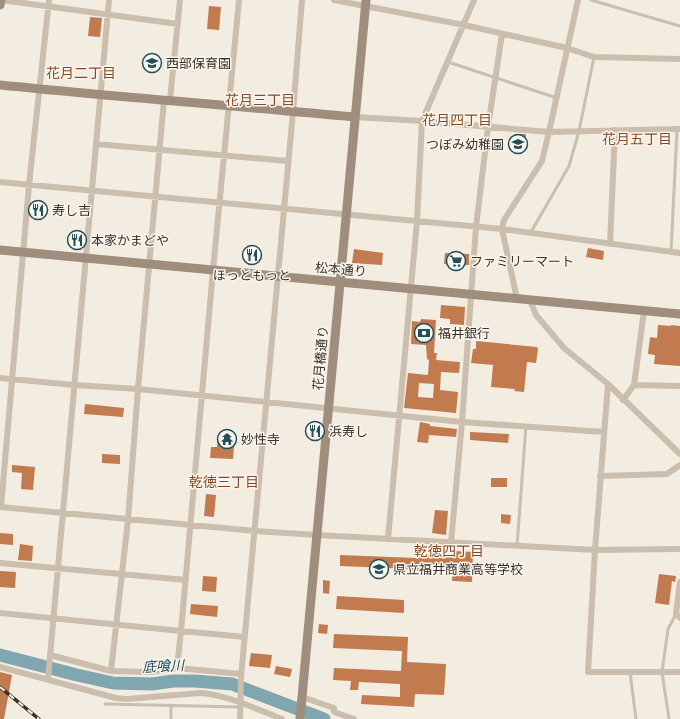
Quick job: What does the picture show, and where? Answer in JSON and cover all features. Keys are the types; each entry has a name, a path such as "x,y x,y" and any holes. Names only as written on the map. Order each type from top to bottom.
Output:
{"street":[{"path":"0,4 1,0 48,3 108,15 178,24"},
{"path":"48,679 109,0"},
{"path":"111,671 128,520 155,197 180,0"},
{"path":"177,668 239,0"},
{"path":"240,719 241,675 302,0"},
{"path":"334,0 365,3 567,48 594,57 680,59"},
{"path":"388,539 398,414 417,222 422,121 474,0"},
{"path":"517,299 502,229 504,220 542,161 550,132 578,0"},
{"path":"48,3 29,185 1,507 128,520 318,535 595,550 680,549"},
{"name":"花月橋通り","path":"300,719 318,535 365,3"},
{"path":"451,543 462,422 476,227 488,127 502,34"},
{"path":"0,85 293,112 550,132 679,129"},
{"path":"610,244 615,130"},
{"path":"96,144 288,161"},
{"path":"0,182 502,229 680,253"},
{"name":"松本通り","path":"0,250 680,314"},
{"path":"530,300 536,315 564,348 608,384 680,454"},
{"path":"623,400 634,386 644,310"},
{"path":"0,378 138,389 398,414 462,422 604,432"},
{"path":"608,384 600,476 588,672 680,672"},
{"path":"634,386 680,386"},
{"path":"600,476 667,474 680,465"},
{"path":"0,563 186,580"},
{"path":"678,616 680,582"},
{"path":"0,613 245,637"},
{"path":"50,654 111,671 151,672 177,668 241,675"},
{"path":"0,667 116,698 127,699 209,694 240,702 282,719"},
{"path":"302,699 334,708 334,712 354,719"}],"lane":[{"path":"591,0 680,26"},
{"path":"530,233 569,166 579,131 594,57"},
{"path":"448,62 556,98"},
{"path":"671,252 679,129"},
{"path":"517,546 526,426"},
{"path":"669,719 662,672 668,629 678,616"},
{"path":"630,672 636,719"},
{"path":"105,704 172,705 240,702"},
{"path":"171,719 172,705"}],"building":[{"path":"209,6 221,7 219,30 207,29"},
{"path":"90,17 102,18 100,37 88,36"},
{"path":"515,134 526,134 525,146 513,145"},
{"path":"588,248 604,251 603,260 586,257"},
{"path":"354,249 383,253 382,265 352,263"},
{"path":"445,253 469,254 469,265 444,264"},
{"path":"441,305 465,307 464,325 450,324 450,319 440,318"},
{"path":"421,319 436,320 434,353 437,353 436,360 460,362 459,373 441,372 440,390 458,392 456,413 404,408 408,373 428,375 429,360 427,359 426,345 411,344 412,321 420,322","holes":["419,383 434,384 433,398 418,397"]},
{"path":"658,325 680,326 680,366 654,364 655,355 648,354 650,337 657,338"},
{"path":"476,341 537,347 536,363 527,362 524,392 514,391 515,389 491,387 493,365 471,363 473,349 476,349"},
{"path":"85,404 124,408 123,417 84,414"},
{"path":"420,422 430,424 430,426 457,429 456,437 429,435 428,443 417,442"},
{"path":"470,432 509,434 508,443 470,440"},
{"path":"222,433 235,435 233,459 210,458 211,447 217,447 218,435 222,435"},
{"path":"102,454 120,455 120,464 102,463"},
{"path":"12,465 35,467 33,490 21,489 22,473 12,472"},
{"path":"491,478 507,478 507,487 491,487"},
{"path":"206,494 216,495 214,517 204,516"},
{"path":"435,510 448,511 446,535 432,533"},
{"path":"501,514 511,515 510,524 501,523"},
{"path":"0,533 13,534 13,545 0,544"},
{"path":"20,544 33,546 32,561 18,560"},
{"path":"453,551 473,552 472,582 452,581 453,567 428,566 428,569 412,571 412,569 340,566 340,555 416,558 416,553 453,556"},
{"path":"0,571 16,572 15,588 0,587"},
{"path":"659,574 676,576 675,582 672,581 669,605 655,603"},
{"path":"203,576 217,577 216,592 202,591"},
{"path":"323,580 330,581 329,594 323,593"},
{"path":"337,596 404,600 404,613 336,609"},
{"path":"191,604 218,606 217,617 190,614"},
{"path":"319,624 328,625 327,634 318,633"},
{"path":"334,634 408,637 407,662 446,664 444,695 415,694 414,707 361,704 362,695 400,697 400,684 359,682 358,690 350,690 351,681 333,680 334,668 401,671 402,651 333,648"},
{"path":"251,653 272,655 270,668 249,666"},
{"path":"276,666 292,669 290,677 274,674"},
{"path":"0,672 12,675 4,719 0,719"}],"waterway":[{"name":"底喰川","path":"0,655 113,683 152,684 173,681 195,681 232,684 324,719"}],"railway":[{"path":"0,687 39,719"}],"place":[{"name":"西部保育園","path":"152,63"},
{"name":"つぼみ幼稚園","path":"518,144"},
{"name":"寿し吉","path":"38,210"},
{"name":"本家かまどや","path":"77,240"},
{"name":"ほっともっと","path":"252,255"},
{"name":"ファミリーマート","path":"456,261"},
{"name":"福井銀行","path":"424,333"},
{"name":"浜寿し","path":"315,431"},
{"name":"妙性寺","path":"227,439"},
{"name":"県立福井商業高等学校","path":"379,569"}],"district":[{"name":"花月二丁目","path":"81,73"},
{"name":"花月三丁目","path":"260,100"},
{"name":"花月四丁目","path":"457,120"},
{"name":"花月五丁目","path":"637,139"},
{"name":"乾徳三丁目","path":"224,482"},
{"name":"乾徳四丁目","path":"449,551"}]}
